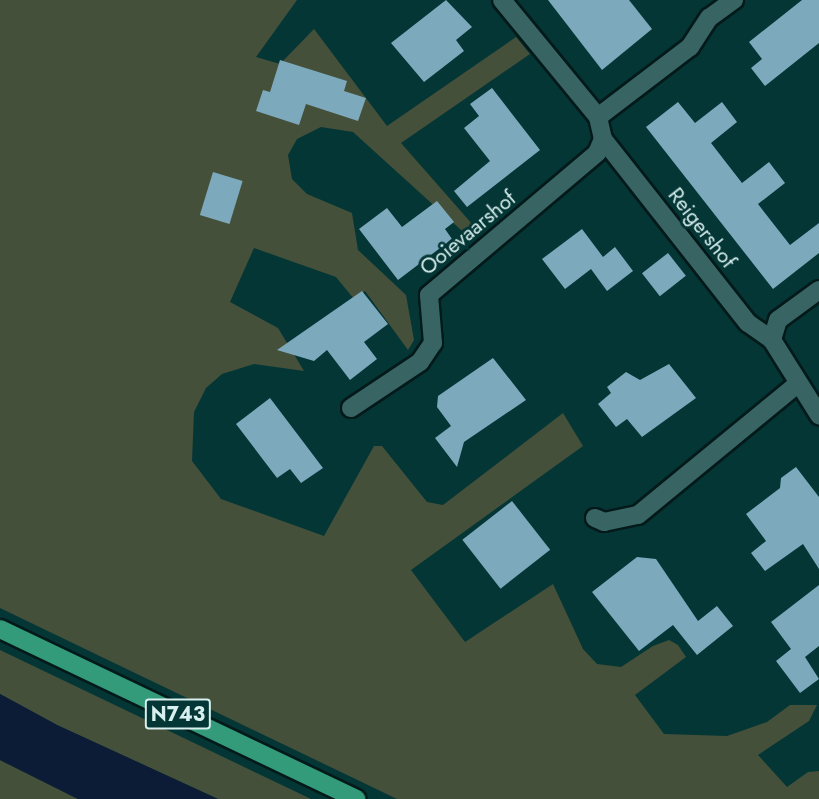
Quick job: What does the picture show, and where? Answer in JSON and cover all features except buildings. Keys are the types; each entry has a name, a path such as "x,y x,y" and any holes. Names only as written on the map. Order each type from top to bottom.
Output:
{"main road":[{"name":"N743","path":"0,628 356,799"}],"street":[{"path":"502,0 598,117 603,139"},
{"path":"598,117 690,47 709,18 734,0"},
{"name":"Reigershof","path":"603,139 748,323 772,340 796,385 819,415"},
{"name":"Ooievaarshof","path":"351,408 420,362 433,343 429,295 597,153 603,139"},
{"path":"772,340 778,320 819,290"},
{"path":"595,518 604,522 638,515 796,385"}],"green space":[{"path":"0,0 297,0 256,57 280,64 314,29 387,126 516,37 530,54 401,143 480,233 472,240 353,132 321,127 297,139 288,155 292,179 307,194 352,213 358,250 406,295 414,340 408,350 365,291 354,299 336,277 254,248 230,302 278,328 304,371 254,364 222,374 206,388 194,412 192,461 221,499 324,536 374,446 382,446 427,502 443,505 563,413 583,446 411,570 465,642 553,584 583,649 597,664 621,667 653,646 669,640 678,645 686,657 635,695 664,734 727,736 767,722 790,705 817,705 809,721 758,755 787,787 808,772 819,771 819,799 397,799 0,608"},
{"path":"0,650 311,799 218,799 57,725 0,694"},
{"path":"0,760 78,799 0,799"}],"water":[{"path":"0,694 57,725 218,799 78,799 0,760"}]}
